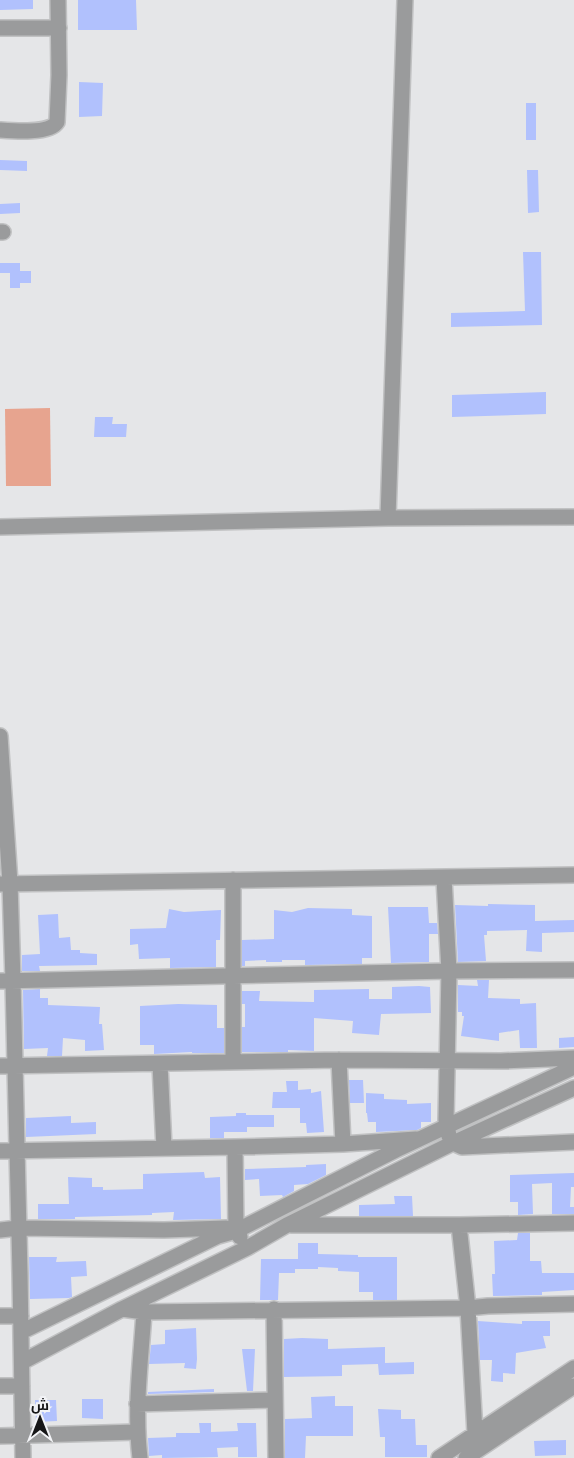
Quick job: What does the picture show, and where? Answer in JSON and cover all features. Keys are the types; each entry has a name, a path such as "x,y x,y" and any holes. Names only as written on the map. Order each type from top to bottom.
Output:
{"street":[{"path":"0,130 43,130 54,126 58,118 58,0"},
{"path":"388,518 405,0"},
{"path":"0,28 59,28"},
{"path":"0,527 388,518 574,517"},
{"path":"0,736 5,884 7,1066 17,1151 22,1362 22,1458"},
{"path":"5,884 574,876"},
{"path":"444,878 449,971 447,1127 452,1143"},
{"path":"233,880 233,1061"},
{"path":"7,981 574,970"},
{"path":"7,1066 233,1061 447,1061 574,1058"},
{"path":"339,1060 343,1144"},
{"path":"160,1064 164,1148"},
{"path":"21,1332 574,1067"},
{"path":"22,1362 122,1309 247,1248 287,1225 452,1143 574,1088"},
{"path":"0,1151 343,1144 422,1139"},
{"path":"452,1143 462,1147 472,1147 574,1142"},
{"path":"235,1147 236,1228 247,1248"},
{"path":"287,1225 574,1223"},
{"path":"459,1225 468,1308 475,1433"},
{"path":"0,1230 18,1228 182,1230 236,1228"},
{"path":"122,1309 144,1312 468,1308 574,1304"},
{"path":"274,1309 276,1458"},
{"path":"140,1458 137,1432 144,1312"},
{"path":"0,1316 21,1316"},
{"path":"439,1458 574,1368"},
{"path":"0,1386 22,1386"},
{"path":"466,1458 574,1386"},
{"path":"138,1404 275,1400"},
{"path":"0,1436 137,1432"}],"shaded area":[{"path":"50,408 51,486 6,486 5,409"}],"building":[{"path":"0,0 33,0 33,9 0,10"},
{"path":"78,0 136,0 137,30 78,30"},
{"path":"79,82 103,83 102,116 79,117"},
{"path":"526,103 536,103 536,140 526,140"},
{"path":"0,160 27,161 27,171 0,170"},
{"path":"527,170 538,170 539,212 528,213"},
{"path":"20,203 20,213 0,214 0,204"},
{"path":"523,252 541,252 542,325 451,327 451,313 525,311"},
{"path":"0,263 20,263 20,271 31,271 31,283 20,283 20,288 10,288 10,273 0,273"},
{"path":"546,392 546,414 452,417 452,395"},
{"path":"95,417 113,417 112,424 127,424 126,437 94,437"},
{"path":"488,904 535,905 535,921 574,920 574,932 542,933 542,952 526,951 527,930 487,931 487,935 484,935 486,961 458,962 455,905 488,906"},
{"path":"388,907 428,907 429,923 437,923 438,934 429,934 429,962 391,963"},
{"path":"308,908 352,909 352,915 372,916 372,958 362,958 362,964 305,965 305,960 266,962 266,960 245,961 245,966 242,966 242,940 274,939 274,910 292,912"},
{"path":"169,909 184,912 221,910 220,940 216,940 216,967 170,968 170,958 139,959 138,944 130,945 130,929 166,928"},
{"path":"58,914 59,938 70,937 71,950 80,950 80,953 97,954 97,965 39,966 40,971 22,971 22,955 40,954 38,915"},
{"path":"477,980 489,980 488,998 520,999 520,1004 536,1003 537,1048 520,1048 519,1030 499,1033 499,1041 461,1036 464,1016 462,1016 462,1012 458,1012 458,985 478,986"},
{"path":"392,987 430,987 431,1013 381,1014 379,1035 352,1033 353,1021 314,1018 314,1051 242,1052 242,1027 245,1027 245,1004 242,1004 242,991 260,991 259,1001 314,1002 314,990 369,989 369,999 392,999"},
{"path":"40,989 40,998 48,998 48,1005 100,1007 99,1024 102,1024 104,1050 85,1051 85,1040 63,1038 62,1056 47,1056 48,1048 24,1049 23,990"},
{"path":"178,1004 217,1005 217,1028 224,1028 224,1053 154,1054 154,1045 140,1045 140,1006"},
{"path":"574,1037 574,1047 559,1048 559,1038"},
{"path":"349,1080 363,1080 364,1103 350,1103"},
{"path":"286,1081 298,1081 298,1090 311,1089 311,1093 321,1091 324,1132 307,1133 306,1123 300,1123 300,1108 272,1108 273,1092 287,1092"},
{"path":"366,1093 384,1094 384,1099 407,1100 407,1104 431,1103 431,1122 421,1122 421,1128 417,1130 376,1132 376,1122 368,1122"},
{"path":"236,1113 274,1115 274,1127 247,1127 247,1132 224,1132 224,1138 210,1138 210,1117 236,1116"},
{"path":"71,1116 71,1123 96,1122 96,1134 26,1137 26,1118"},
{"path":"326,1164 326,1175 308,1184 294,1185 294,1191 283,1197 282,1195 260,1196 259,1179 245,1180 245,1169 306,1167 306,1165"},
{"path":"204,1172 205,1178 220,1177 221,1219 173,1220 174,1212 152,1213 152,1215 75,1217 75,1219 38,1219 38,1204 69,1204 68,1177 92,1178 92,1187 103,1187 103,1190 143,1189 143,1174"},
{"path":"574,1173 574,1187 571,1187 570,1207 574,1207 574,1214 552,1214 552,1183 532,1184 533,1214 518,1215 518,1202 510,1202 510,1175"},
{"path":"394,1196 412,1196 413,1216 359,1216 359,1205 395,1204"},
{"path":"518,1233 530,1233 530,1261 541,1261 542,1273 574,1273 574,1290 542,1292 542,1295 493,1296 492,1274 495,1274 494,1241 517,1240"},
{"path":"298,1243 318,1243 318,1254 397,1257 397,1300 373,1300 373,1292 359,1292 359,1272 338,1271 338,1268 318,1267 318,1269 295,1269 295,1273 279,1273 278,1300 260,1300 261,1259 298,1259"},
{"path":"29,1257 57,1257 56,1262 86,1261 87,1276 71,1277 72,1297 30,1299"},
{"path":"478,1321 522,1324 522,1321 550,1321 550,1336 543,1336 546,1348 516,1353 515,1374 503,1373 503,1382 491,1381 492,1360 480,1360"},
{"path":"196,1328 196,1369 184,1368 185,1363 149,1364 151,1345 165,1344 165,1330"},
{"path":"284,1339 328,1339 328,1349 385,1347 385,1363 414,1362 414,1374 379,1375 378,1364 342,1365 342,1376 284,1377"},
{"path":"242,1349 255,1349 253,1391 247,1391"},
{"path":"214,1389 214,1392 148,1394 148,1392"},
{"path":"335,1396 335,1406 353,1406 353,1436 306,1436 305,1458 285,1458 285,1419 312,1418 311,1397"},
{"path":"82,1399 103,1399 103,1419 82,1418"},
{"path":"35,1400 56,1400 57,1421 36,1422"},
{"path":"378,1409 401,1410 401,1419 415,1419 416,1445 427,1445 427,1457 385,1457 385,1437 380,1437"},
{"path":"199,1423 211,1423 211,1432 238,1431 237,1423 256,1423 257,1457 238,1457 238,1447 217,1448 218,1457 162,1458 162,1455 149,1456 148,1438 176,1437 176,1433 200,1433"},
{"path":"566,1440 566,1455 535,1456 534,1441"}]}
